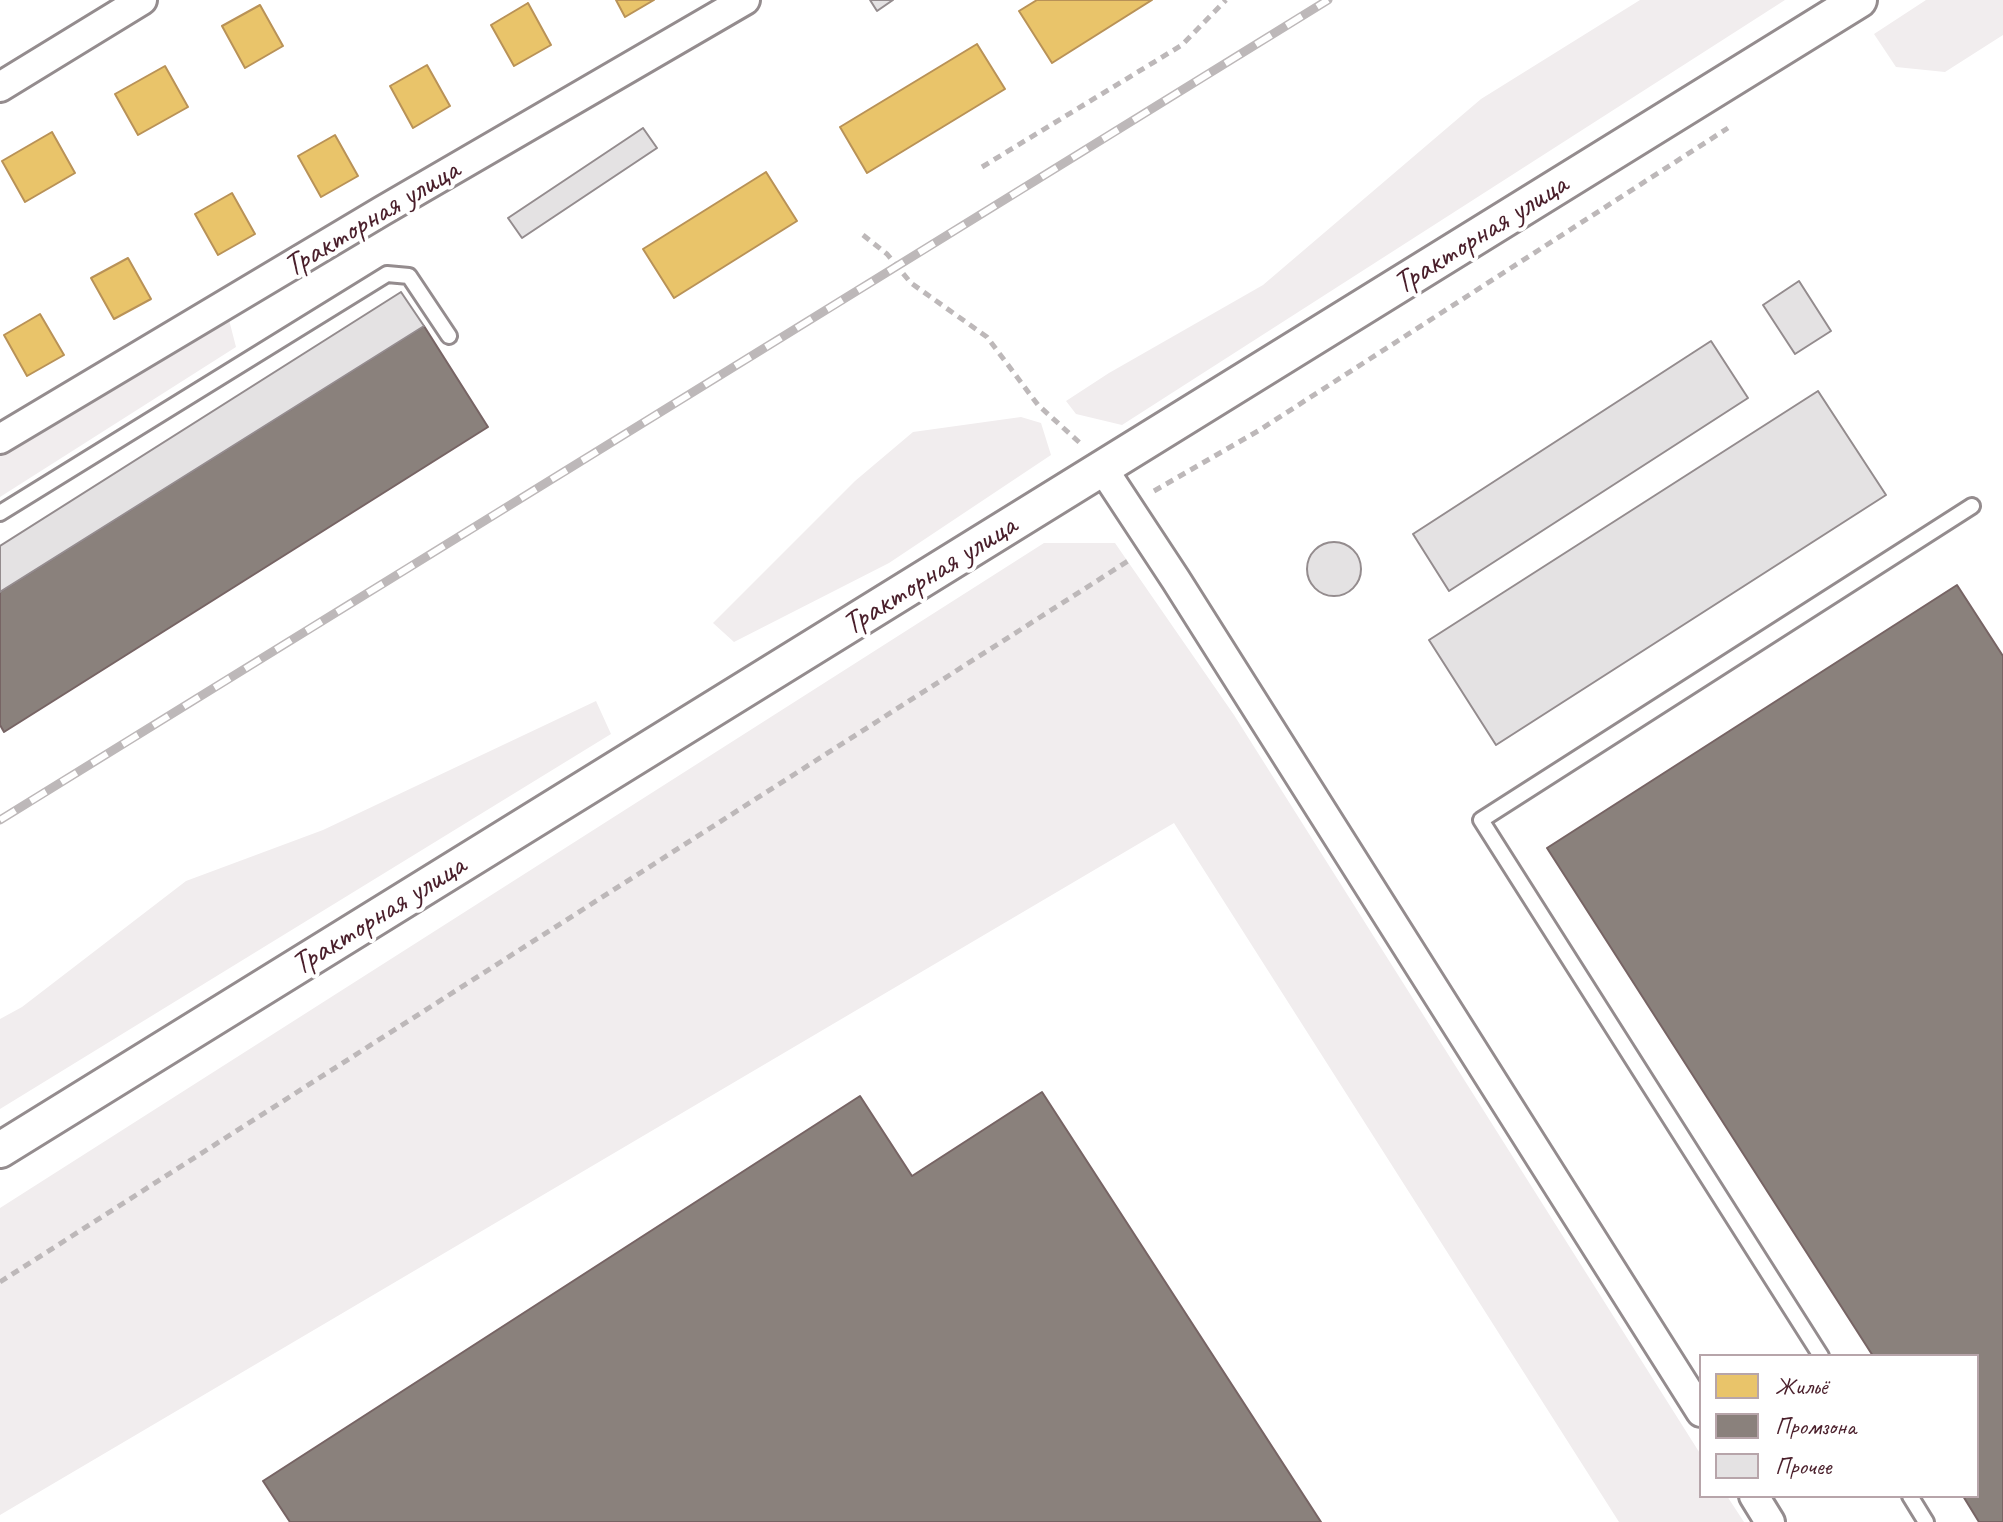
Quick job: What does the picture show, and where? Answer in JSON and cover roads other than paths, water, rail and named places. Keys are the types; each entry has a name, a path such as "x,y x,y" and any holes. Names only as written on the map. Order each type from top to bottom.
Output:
{"street":[{"path":"0,87 142,0"},
{"name":"Тракторная улица","path":"0,439 382,211 708,10 745,0"},
{"name":"Тракторная улица","path":"0,1150 1859,0"},
{"path":"1103,469 1699,1409"},
{"path":"1755,1498 1770,1522"}],"lane":[{"path":"0,513 387,274 409,276 449,336"},
{"path":"1820,1354 1481,820 1972,506"},
{"path":"1911,1498 1926,1522"}],"railway":[{"path":"0,820 1328,0"}]}
